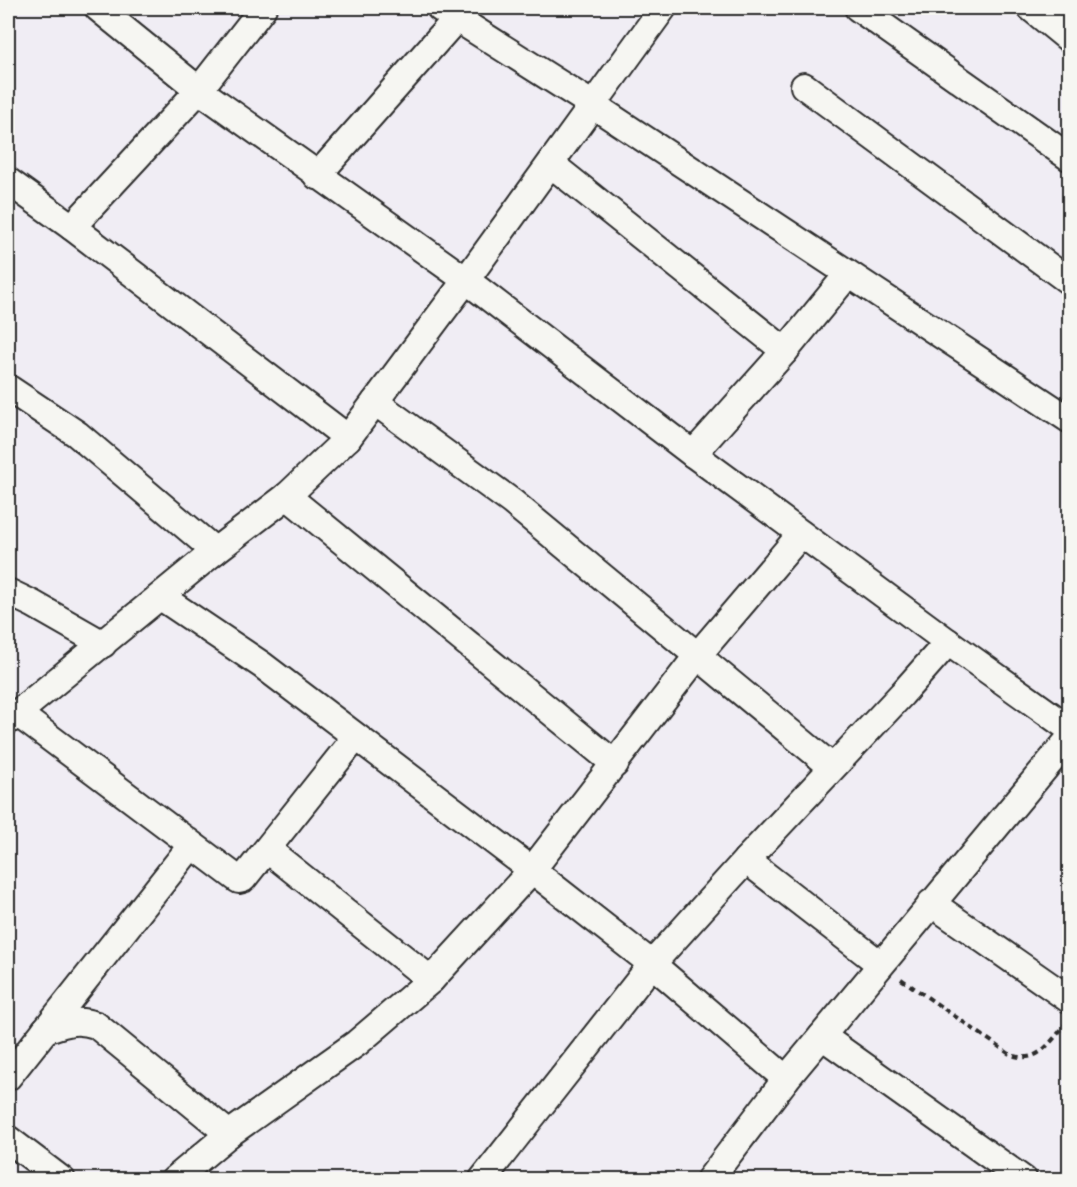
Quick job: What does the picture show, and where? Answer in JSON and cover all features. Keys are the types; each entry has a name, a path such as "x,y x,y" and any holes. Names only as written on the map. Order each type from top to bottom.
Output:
{"street":[{"path":"99,8 199,90 466,280 693,454 1070,729"},
{"path":"72,227 199,90 263,8"},
{"path":"356,737 268,850 243,879 239,880 12,717 215,551 287,496 348,438 551,164 663,8"},
{"path":"858,8 1070,158"},
{"path":"1032,8 1070,40"},
{"path":"317,176 448,13 593,105 1070,420"},
{"path":"804,86 1070,282"},
{"path":"551,164 785,351"},
{"path":"8,181 72,227 348,438"},
{"path":"693,454 785,351 848,274"},
{"path":"8,388 76,434 215,551"},
{"path":"375,402 512,502 832,767"},
{"path":"287,496 615,764"},
{"path":"174,1179 230,1134 357,1043 431,980 532,870 698,655 801,534"},
{"path":"8,592 103,644"},
{"path":"161,597 262,665 532,870 652,964 786,1079"},
{"path":"482,1179 652,964 948,642"},
{"path":"709,1179 786,1079 880,964 1070,738"},
{"path":"8,1077 191,846"},
{"path":"268,850 431,980"},
{"path":"746,860 880,964"},
{"path":"931,903 1070,1000"},
{"path":"45,1030 82,1020 96,1025 230,1134"},
{"path":"822,1036 1024,1179"},
{"path":"8,1139 62,1179"}],"path":[{"path":"880,964 1011,1055 1023,1059 1036,1056 1070,1021"}]}
